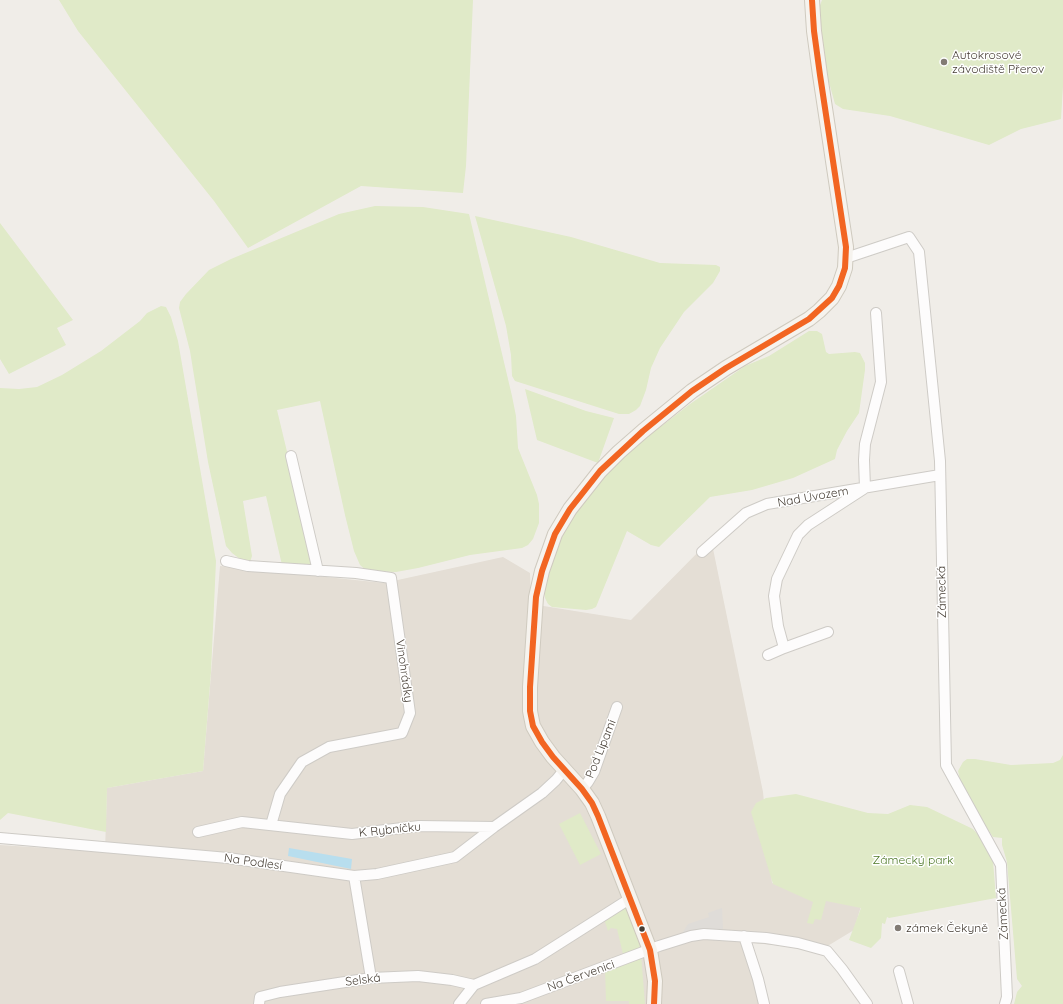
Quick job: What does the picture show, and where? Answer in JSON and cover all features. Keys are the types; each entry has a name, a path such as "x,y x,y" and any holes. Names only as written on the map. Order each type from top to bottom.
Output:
{"main road":[{"name":"Pod Lipami","path":"654,1004 655,980 650,950 595,809 582,789 548,751 537,734 531,718 529,702 536,597 542,571 555,534 570,509 589,484 619,452 643,431 707,381 809,319 832,298 840,286 844,275 846,258 844,228 826,122 814,31 812,0"}],"street":[{"name":"Zámecká","path":"846,258 909,237 919,252 940,475 946,765 1001,865 1007,997 1005,1004"},
{"path":"784,648 778,626 774,596 776,579 798,535 808,525 866,488 864,460 865,444 882,382 876,313"},
{"path":"291,456 318,571"},
{"name":"Nad Úvozem","path":"702,552 746,513 767,504 940,475"},
{"name":"Vinohrádky","path":"226,561 248,566 356,573 391,578 410,713 402,733 329,747 302,762 280,794 271,825"},
{"path":"768,655 828,632"},
{"name":"Pod Lipami","path":"582,789 594,772 617,707"},
{"path":"494,826 546,789 564,770"},
{"name":"K Rybníčku","path":"198,832 242,822 352,834 419,826 494,826"},
{"name":"Na Podlesí","path":"0,838 228,858 354,876 377,874 455,857 494,826"},
{"path":"354,876 371,978"},
{"path":"459,1004 474,985 535,959 631,898"},
{"path":"650,950 658,946 697,935 744,936 798,943 827,951 867,1004"},
{"path":"744,936 758,979 764,1004"},
{"name":"Na Červenici","path":"486,1004 521,998 650,950"},
{"path":"899,971 908,1004"},
{"name":"Selská","path":"259,1004 260,997 371,978 418,976 452,980 474,985"}],"shaded area":[{"path":"711,539 763,792 772,883 861,906 854,930 816,953 796,947 752,943 747,950 759,1004 0,1004 0,845 105,852 107,788 203,771 220,566 384,583 503,557 530,573 531,604 631,620"},
{"path":"722,908 723,929 682,934 688,924 709,917 708,913"}],"green space":[{"path":"59,0 473,0 466,166 463,193 361,186 248,248 214,201 78,31"},
{"name":"Autokrosové závodiště Přerov","path":"822,0 1063,0 1063,86 1061,119 1021,129 989,145 890,116 843,109 835,104 827,75 819,8"},
{"path":"375,206 423,207 469,214 512,396 516,416 518,448 537,495 539,504 539,523 533,539 528,545 522,548 470,555 396,572 367,571 360,565 354,551 320,401 277,410 296,489 312,567 282,565 266,496 243,501 252,556 250,562 244,562 232,553 226,546 208,462 190,351 179,308 180,302 209,270 231,259 339,214"},
{"path":"475,216 571,237 660,263 716,265 720,267 720,271 713,283 684,312 660,348 651,368 646,390 640,406 636,410 629,414 619,414 515,381 512,376 511,355 506,326"},
{"path":"0,223 73,320 57,328 66,345 9,374 0,359"},
{"path":"161,306 166,307 171,317 178,341 216,561 211,672 203,771 107,788 106,832 8,813 0,820 0,388 19,389 37,387 62,375 101,351 140,321 147,313"},
{"path":"809,331 817,331 822,334 826,352 829,354 860,353 865,363 859,413 837,450 835,459 793,478 752,490 710,497 659,547 651,545 627,531 596,607 586,610 552,607 548,604 545,598 544,588 546,573 563,533 574,515 609,470 649,433 663,425 690,404 745,366 769,356"},
{"path":"525,389 586,411 614,418 598,463 537,440"},
{"path":"1063,755 1063,1004 1014,1004 1017,992 1022,986 1017,979 1007,862 1002,845 1002,838 993,837 972,806 961,784 958,771 963,762 967,759 1011,765 1053,763 1060,760"},
{"name":"Zámecký park","path":"796,794 868,813 888,814 910,805 927,807 973,829 986,844 993,861 996,898 889,918 887,917 885,924 882,923 881,938 871,948 849,940 861,908 826,901 821,920 815,919 813,924 807,923 813,902 773,884 751,812 756,803 766,798"},
{"path":"580,813 601,854 580,865 559,824"},
{"path":"626,906 641,952 624,958 617,929 611,928 608,931 604,919"},
{"path":"641,954 645,1004 629,1004 629,1001 606,1001 605,967"}],"water":[{"path":"289,848 352,859 351,869 288,856"}],"transit line":[{"path":"654,1004 655,981 650,950 598,816 592,803 582,789 553,757 533,726 530,711 530,687 536,597 542,571 555,534 570,509 600,471 643,431 692,391 726,368 809,319 832,298 839,286 845,268 846,247 820,75 814,31 812,0"}],"place":[{"name":"Autokrosové závodiště Přerov","path":"944,62"},
{"name":"zámek Čekyně","path":"898,928"}]}
